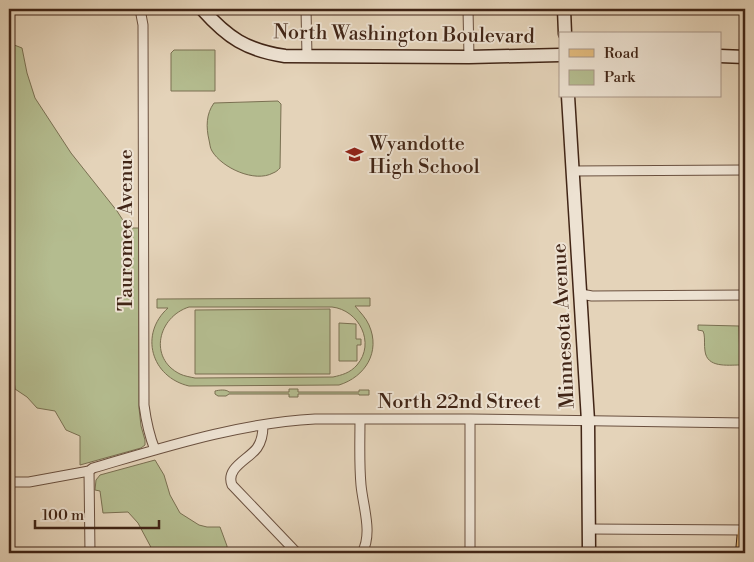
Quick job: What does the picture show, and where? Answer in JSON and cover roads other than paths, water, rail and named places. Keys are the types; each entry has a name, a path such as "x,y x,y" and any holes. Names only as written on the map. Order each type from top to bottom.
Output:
{"main road":[{"name":"North Washington Boulevard","path":"202,9 229,36 247,47 286,56 469,57 559,55"},
{"path":"564,9 565,32"},
{"path":"722,56 745,57"},
{"name":"Minnesota Avenue","path":"568,98 588,421 589,553"},
{"path":"743,553 745,530"}],"street":[{"name":"Tauromee Avenue","path":"140,9 143,25 144,404 147,425 155,450"},
{"path":"306,9 307,56"},
{"path":"468,9 469,57"},
{"path":"572,171 745,170"},
{"path":"581,294 592,296 745,294"},
{"path":"360,419 361,484 367,532 365,547 362,553"},
{"name":"North 22nd Street","path":"9,482 29,482 89,471 93,468 155,450 225,432 290,420 470,419 745,423"},
{"path":"470,419 470,553"},
{"path":"264,425 263,434 256,449 234,470 230,480 232,485 297,553"},
{"path":"89,471 90,553"},
{"path":"589,529 745,530"}],"place":[{"name":"Wyandotte High School","path":"355,155"}]}
